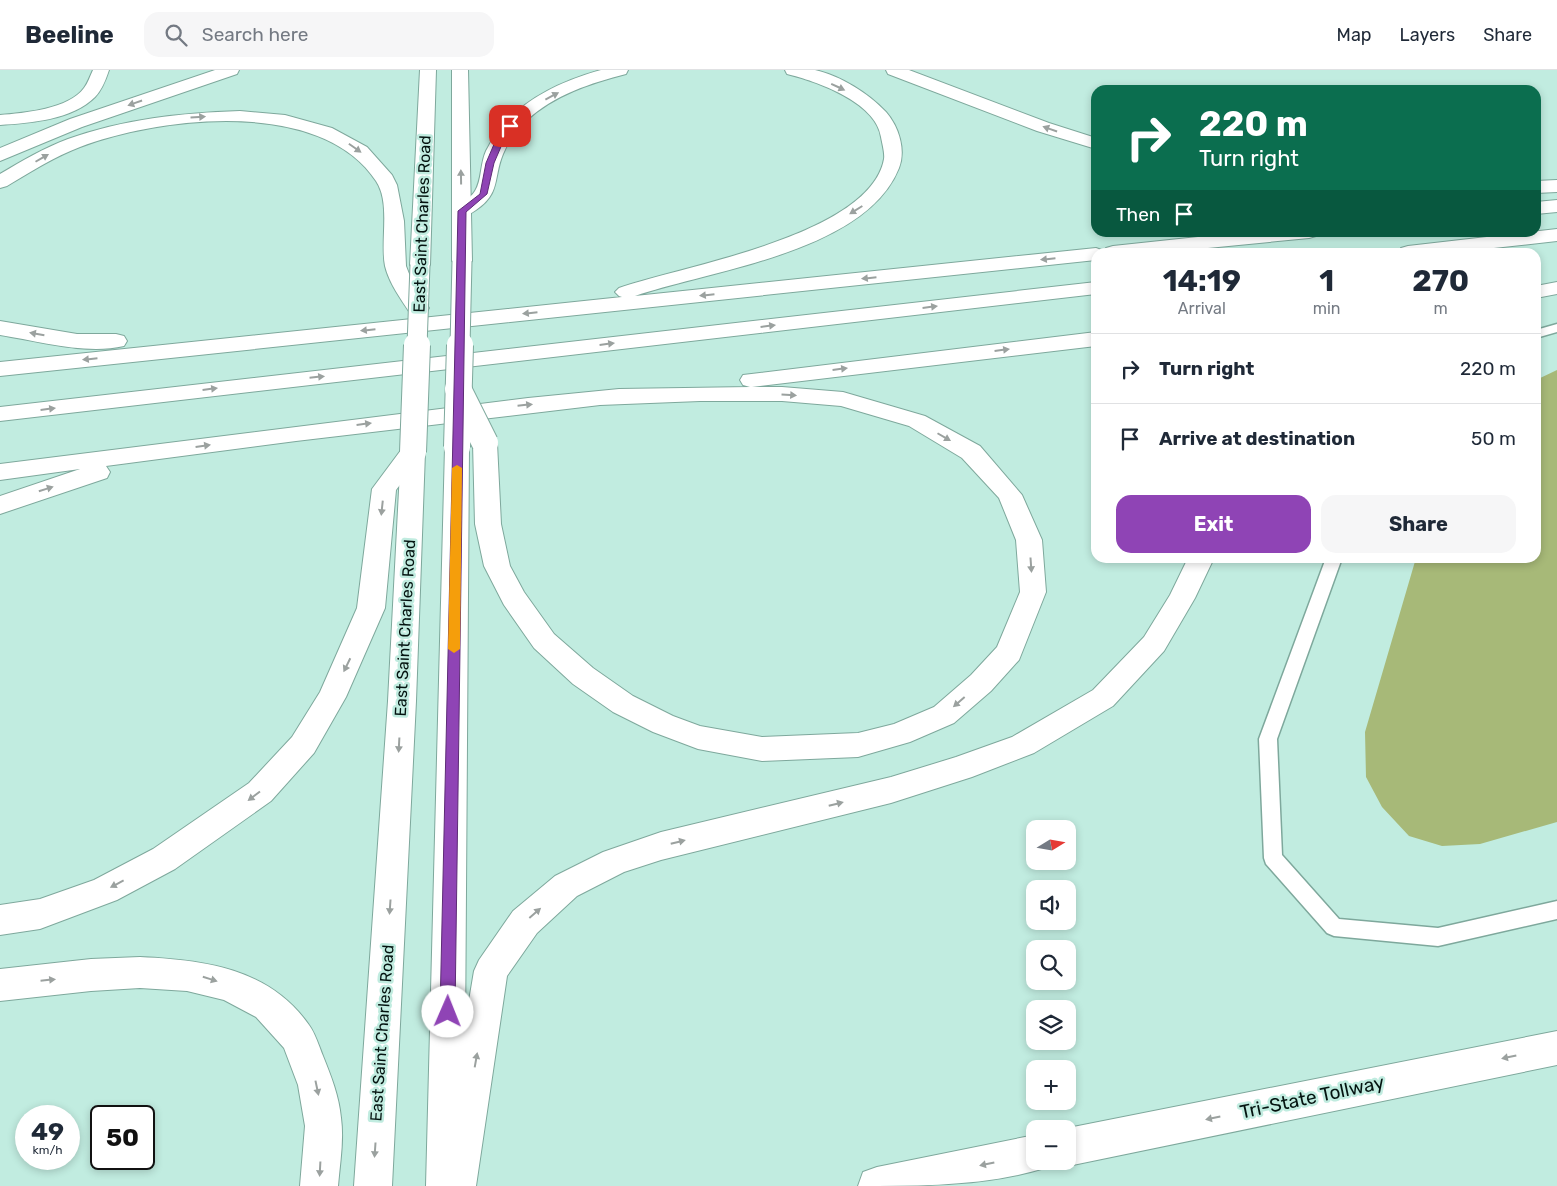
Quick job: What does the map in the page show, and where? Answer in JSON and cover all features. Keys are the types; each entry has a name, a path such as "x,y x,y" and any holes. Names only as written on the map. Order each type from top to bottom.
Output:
{"main road":[{"path":"0,120 39,115 73,104 89,93 102,70"},
{"path":"0,155 76,123 231,70"},
{"name":"East Saint Charles Road","path":"373,1186 401,721 428,70"},
{"path":"460,70 462,261 458,389 497,566 514,598 544,641 583,676 623,704 664,724 698,737 762,749 858,745 900,734 944,715 981,683 1009,653 1033,592 1029,540 1010,495 971,452 917,421 843,398 782,394 700,394 601,398"},
{"path":"462,211 483,194 490,163 499,142 510,126 532,108 561,91 620,70"},
{"path":"579,308 662,280 718,267 797,241 819,232 844,217 863,205 876,192 887,177 892,162 893,145 888,127 875,111 849,92 804,72 793,70"},
{"path":"894,70 1044,127 1091,142"},
{"path":"0,182 54,151 74,142 143,124 187,117 230,116 253,117 298,124 335,136 350,145 376,166 385,179 391,193 395,268 418,308"},
{"path":"1541,187 1557,186"},
{"path":"1541,208 1557,206"},
{"path":"1445,248 1557,236"},
{"path":"1152,248 1260,237"},
{"path":"0,369 1091,255"},
{"path":"1541,278 1557,276"},
{"path":"1541,291 1557,288"},
{"path":"0,414 1091,289"},
{"path":"0,328 77,341 243,343"},
{"path":"0,472 528,404 601,398 1091,340"},
{"path":"457,1186 471,445"},
{"path":"0,505 154,452"},
{"path":"0,920 40,914 105,890 164,859 212,828 260,792 302,745 332,698 364,624 370,608 384,488 413,452"},
{"path":"445,1186 457,1108 491,971 525,922 566,886 614,862 661,846 891,790 962,768 1023,745 1102,698 1148,651 1182,598 1199,563"},
{"path":"0,985 132,972 172,972 204,977 243,990 269,1006 297,1034 312,1067 323,1118 320,1186"},
{"name":"Tri-State Tollway","path":"1076,1145 1557,1048"},
{"path":"877,1186 1026,1156"}],"lane":[{"path":"1541,333 1557,328"},
{"path":"1332,563 1268,739 1273,858 1334,927 1438,937 1557,910"}],"green space":[{"path":"1557,370 1557,822 1480,844 1442,846 1409,836 1382,807 1366,777 1365,732 1415,563 1541,563 1541,378"}],"slow traffic":[{"path":"454,649 457,468"}],"route":[{"path":"448,1012 462,211 483,194 490,163 499,142 510,126"}]}
